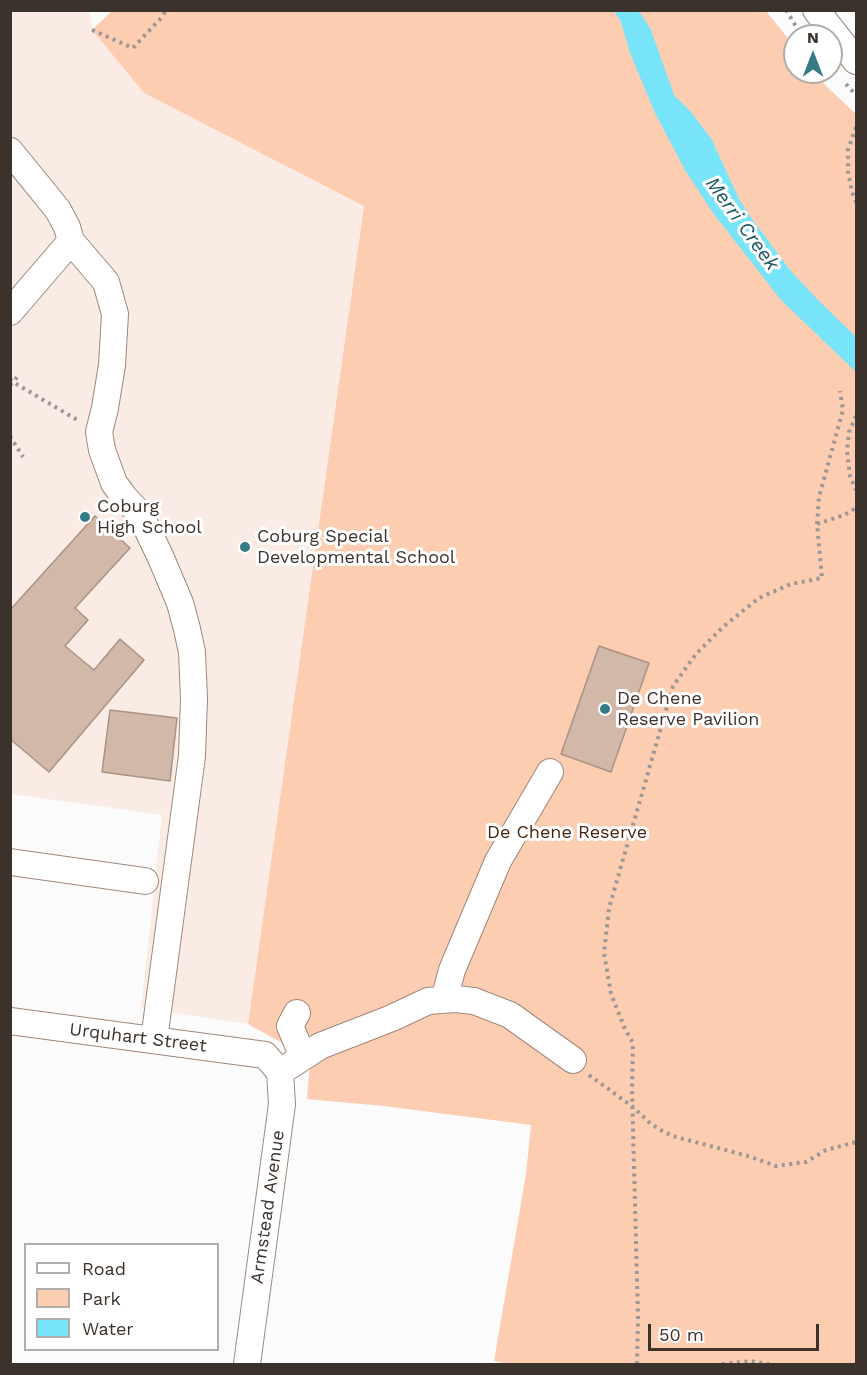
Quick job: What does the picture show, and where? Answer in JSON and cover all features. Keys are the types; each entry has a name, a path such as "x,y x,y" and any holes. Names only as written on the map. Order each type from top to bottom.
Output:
{"street":[{"path":"816,10 856,61"},
{"path":"10,151 58,210 71,241 106,282 115,314 112,365 99,432 102,450 114,483 140,514 180,603 187,629 194,673 192,756 154,1040"},
{"path":"10,312 71,241"},
{"path":"444,1000 452,970 498,861 550,772"},
{"path":"10,862 145,881"},
{"path":"272,1063 303,1057 320,1046 392,1018 428,1001 455,999 474,1001 510,1015 573,1060"},
{"path":"297,1013 290,1026 303,1057"},
{"name":"Urquhart Street","path":"10,1021 154,1040 272,1063"},
{"name":"Armstead Avenue","path":"247,1365 282,1104 272,1063"}],"path":[{"path":"93,30 133,48 166,10"},
{"path":"856,128 848,150 848,171 856,202"},
{"path":"20,374 11,382 99,432"},
{"path":"637,1365 633,1044 611,994 604,953 609,908 673,686 696,654 724,626 759,598 791,584 822,578 817,524 819,497 843,410 840,391"},
{"path":"856,416 849,432 847,452 850,476 856,490"},
{"path":"10,436 23,457"},
{"path":"817,524 844,515 856,508"},
{"path":"573,1060 594,1080 633,1107 651,1124 676,1137 776,1166 806,1162 826,1150 856,1142"},
{"path":"722,1365 751,1361 768,1365"}],"shaded area":[{"path":"11,11 90,11 93,31 144,93 364,205 248,1024 141,1008 162,815 11,794"}],"green space":[{"name":"De Chene Reserve","path":"113,10 766,11 783,32 783,84 824,84 856,114 856,1364 509,1364 494,1361 526,1174 531,1125 384,1106 307,1099 310,1063 291,1048 248,1024 364,206 144,93 92,30"}],"water":[{"name":"Merri Creek","path":"614,11 639,11 651,30 674,95 692,113 712,140 739,199 752,219 790,270 856,337 856,372 781,300 713,213 685,170 655,113 630,53 621,22"}],"building":[{"path":"95,516 130,548 75,608 88,620 65,646 94,670 120,639 144,660 49,772 10,739 10,610"},
{"name":"De Chene Reserve Pavilion","path":"599,646 649,663 611,772 561,754"},
{"path":"110,710 177,718 170,781 102,772"}],"place":[{"name":"Coburg High School","path":"85,517"},
{"name":"Coburg Special Developmental School","path":"245,547"},
{"name":"De Chene Reserve Pavilion","path":"605,709"}]}
